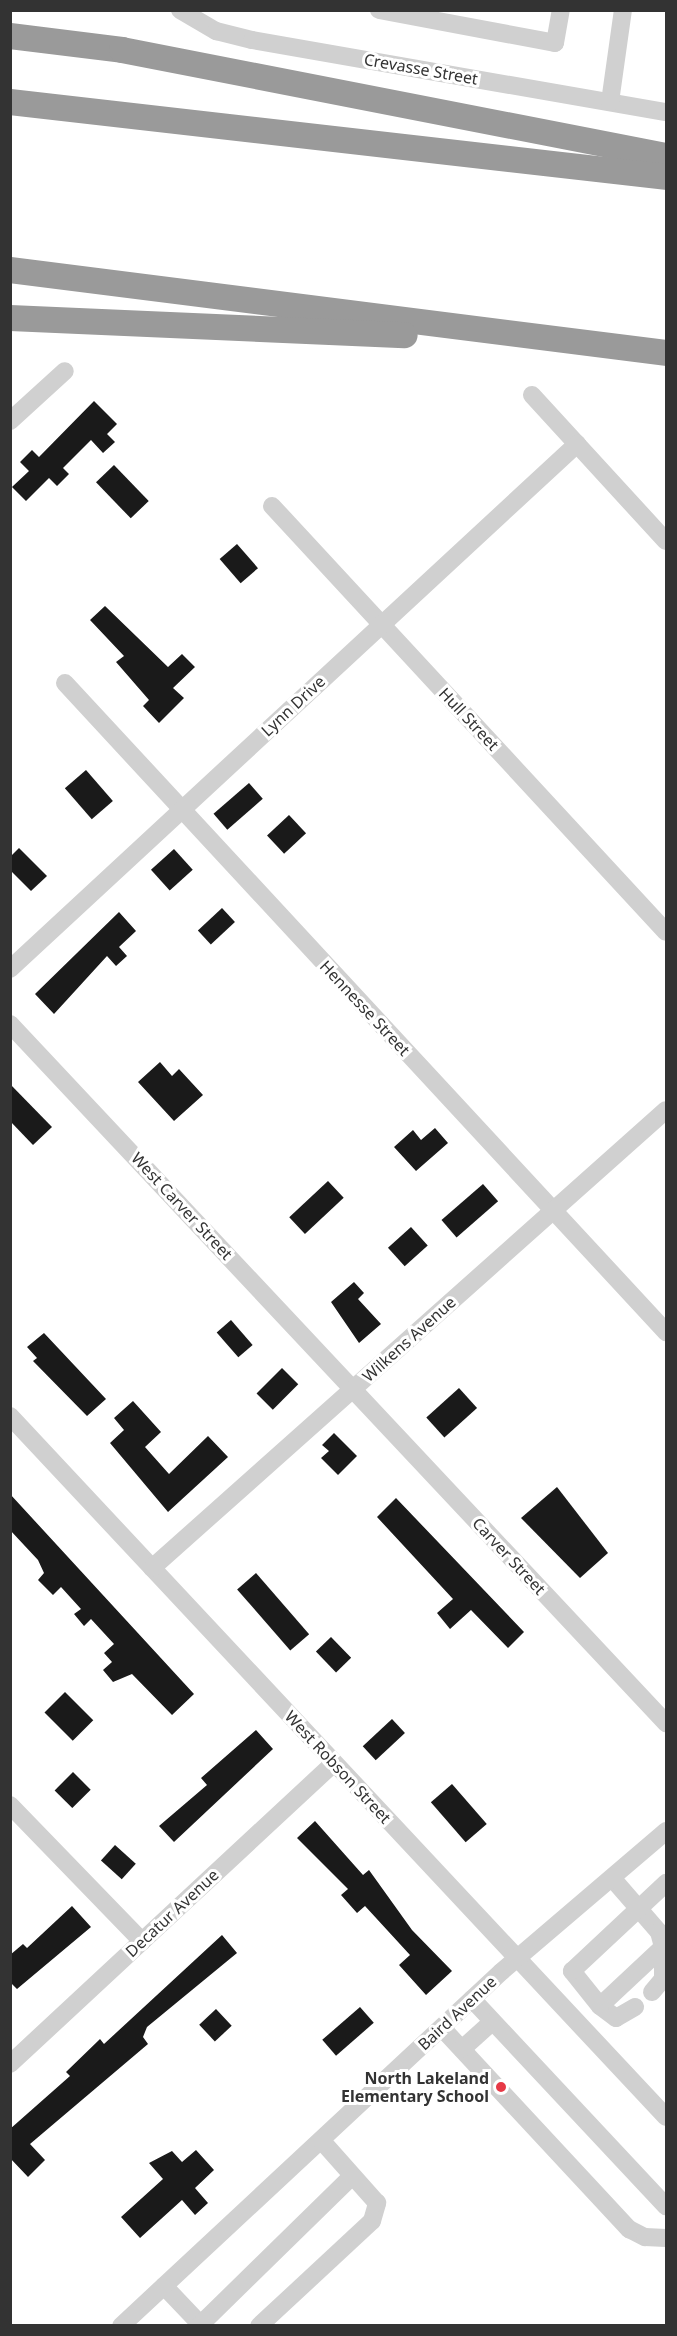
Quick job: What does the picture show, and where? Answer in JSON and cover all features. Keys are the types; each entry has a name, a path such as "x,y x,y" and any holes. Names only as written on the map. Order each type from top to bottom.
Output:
{"highway":[{"path":"10,36 122,50 666,156"},
{"path":"10,102 666,177"},
{"path":"10,270 666,353"},
{"path":"10,318 597,344"}],"street":[{"name":"Crevasse Street","path":"180,10 216,31 252,40 666,112"},
{"path":"374,10 555,44 561,10"},
{"path":"610,102 623,10"},
{"path":"10,421 65,371"},
{"path":"532,395 666,541"},
{"name":"Lynn Drive","path":"10,969 577,444"},
{"name":"Hull Street","path":"272,506 666,932"},
{"name":"Hennesse Street","path":"65,683 666,1332"},
{"name":"West Carver Street","path":"10,1024 352,1389"},
{"name":"Wilkens Avenue","path":"152,1568 666,1110"},
{"name":"Carver Street","path":"352,1389 666,1724"},
{"name":"West Robson Street","path":"10,1416 666,2117"},
{"name":"Decatur Avenue","path":"10,2064 334,1763"},
{"path":"10,1804 142,1941"},
{"name":"Baird Avenue","path":"121,2325 472,1999 666,1831"},
{"path":"612,1878 659,1932 663,1947 663,1979 652,1992"},
{"path":"635,2007 616,2018 603,2010 572,1971 666,1883"},
{"path":"586,2032 603,2010 663,1947"},
{"path":"472,1999 666,2206"},
{"path":"462,2049 492,2022"},
{"path":"442,2028 629,2229 645,2237 666,2238"},
{"path":"259,2325 372,2221 376,2203 321,2140"},
{"path":"164,2286 201,2325 352,2176"}],"building":[{"path":"94,401 117,424 107,434 115,442 103,453 91,440 63,468 69,474 57,486 49,478 26,501 12,487 29,471 20,462 32,450 39,457"},
{"path":"114,465 149,501 131,518 96,482"},
{"path":"237,544 258,568 241,583 220,559"},
{"path":"105,606 168,667 182,654 195,667 173,688 184,698 159,723 143,706 149,700 116,662 124,656 90,620"},
{"path":"86,770 113,801 92,819 65,788"},
{"path":"249,783 263,799 227,830 214,814"},
{"path":"289,815 306,833 284,854 267,835"},
{"path":"19,848 47,876 31,891 10,870 10,857"},
{"path":"174,849 193,870 170,891 151,870"},
{"path":"222,908 235,922 211,944 198,931"},
{"path":"119,912 136,931 119,947 127,956 116,966 107,956 54,1014 35,994"},
{"path":"160,1062 172,1076 179,1069 203,1095 174,1121 138,1082"},
{"path":"10,1084 52,1127 33,1145 10,1121"},
{"path":"435,1128 448,1143 416,1171 394,1147 413,1130 421,1140"},
{"path":"328,1181 344,1198 305,1234 289,1217"},
{"path":"483,1184 498,1201 457,1237 441,1220"},
{"path":"411,1227 428,1246 405,1266 388,1248"},
{"path":"354,1282 364,1293 358,1299 381,1324 359,1343 331,1302"},
{"path":"231,1320 253,1345 238,1357 217,1332"},
{"path":"44,1333 106,1399 87,1416 33,1361 37,1358 27,1347"},
{"path":"282,1368 298,1384 273,1410 257,1393"},
{"path":"459,1388 477,1408 444,1438 426,1417"},
{"path":"133,1401 161,1432 145,1447 169,1474 208,1436 228,1457 168,1512 110,1443 124,1430 114,1418"},
{"path":"334,1433 357,1456 338,1475 321,1458 329,1451 322,1445"},
{"path":"557,1487 608,1553 580,1578 521,1518"},
{"path":"10,1494 194,1694 172,1715 132,1674 113,1682 103,1670 112,1662 104,1653 114,1644 91,1619 84,1626 74,1614 81,1609 61,1587 53,1595 38,1580 44,1573 38,1560 10,1530"},
{"path":"396,1498 524,1632 508,1648 471,1610 450,1629 437,1613 453,1599 377,1517"},
{"path":"256,1573 309,1634 290,1651 237,1589"},
{"path":"331,1637 351,1658 336,1672 316,1652"},
{"path":"65,1692 93,1720 73,1741 44,1713"},
{"path":"392,1719 405,1733 376,1760 363,1746"},
{"path":"256,1730 273,1749 174,1842 159,1826 207,1785 201,1778"},
{"path":"73,1772 91,1790 72,1808 55,1790"},
{"path":"452,1784 487,1824 466,1842 431,1802"},
{"path":"315,1821 363,1875 369,1870 412,1930 452,1971 426,1995 399,1965 410,1955 365,1906 357,1913 341,1895 348,1889 297,1838"},
{"path":"115,1845 136,1864 122,1879 101,1861"},
{"path":"72,1906 91,1927 17,1989 10,1982 10,1955 23,1944 27,1948"},
{"path":"222,1935 237,1953 147,2027 143,2037 148,2044 30,2144 45,2160 28,2177 10,2158 10,2129 70,2076 66,2072 100,2039 104,2044"},
{"path":"360,2007 374,2023 336,2056 322,2040"},
{"path":"216,2009 232,2026 215,2042 199,2025"},
{"path":"196,2150 214,2170 195,2188 208,2203 195,2215 182,2200 140,2238 121,2217 163,2179 149,2163 172,2151 182,2162"}],"place":[{"name":"North Lakeland Elementary School","path":"501,2087"}]}
